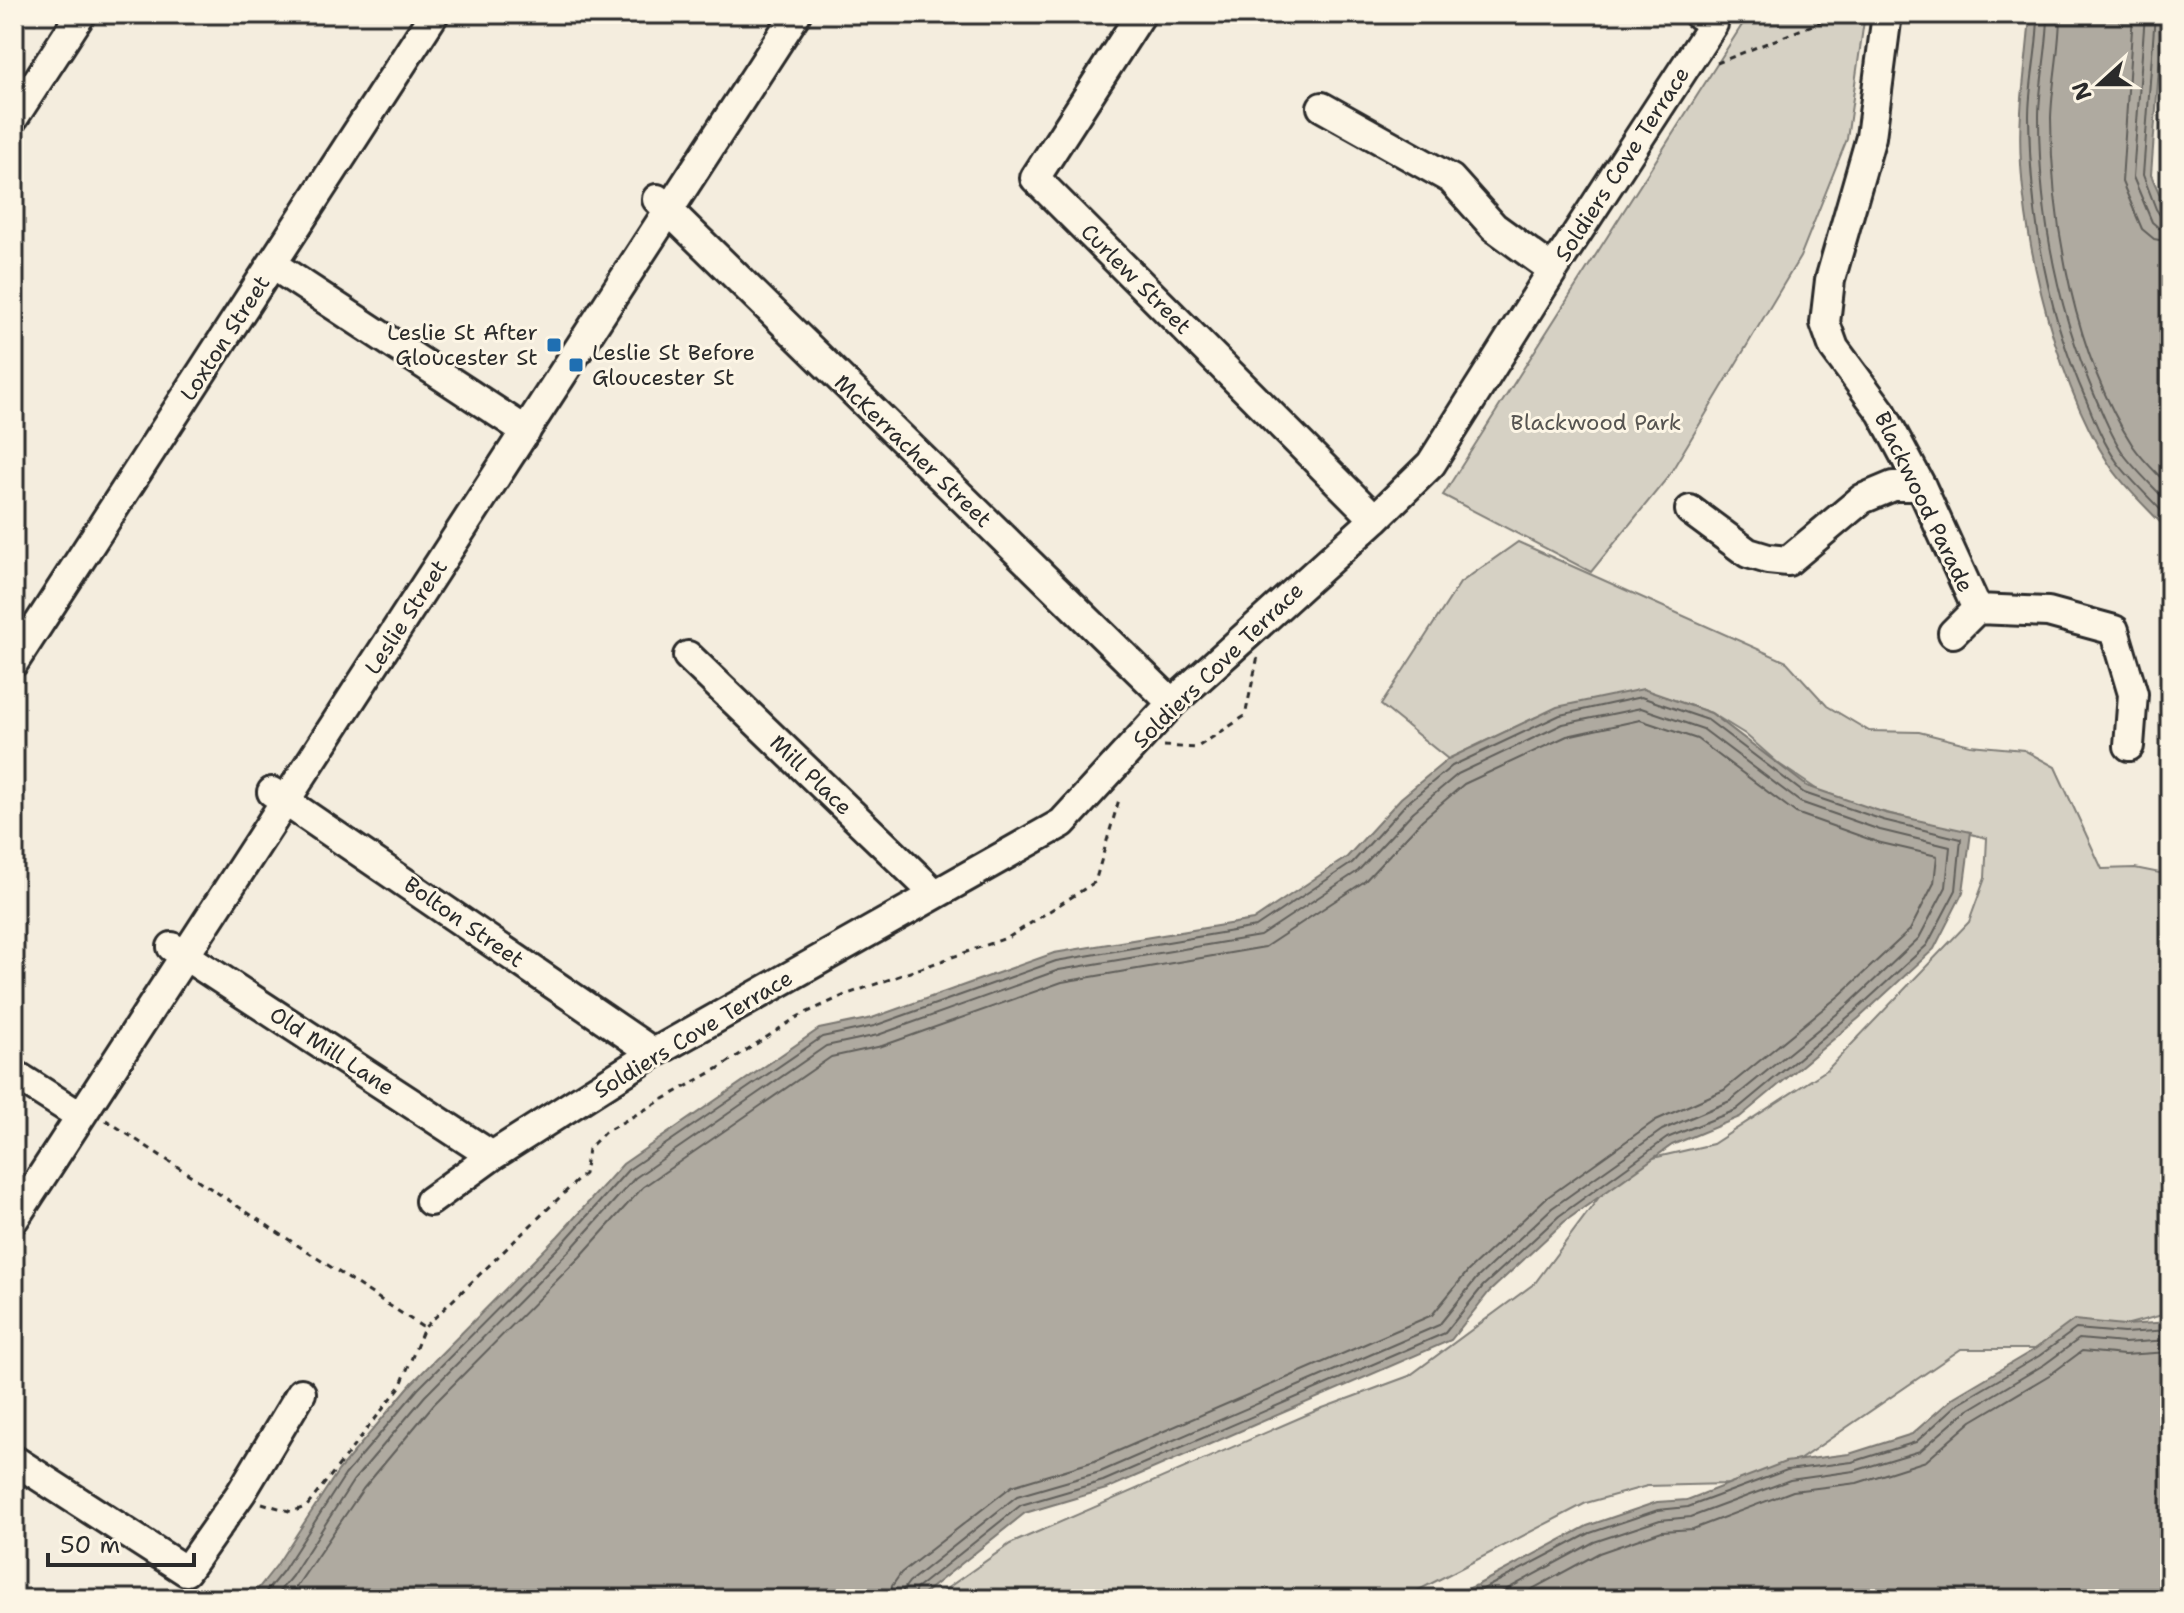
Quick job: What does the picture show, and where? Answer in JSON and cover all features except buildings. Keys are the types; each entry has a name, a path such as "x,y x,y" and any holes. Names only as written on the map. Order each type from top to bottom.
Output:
{"street":[{"path":"14,117 81,14"},
{"name":"Loxton Street","path":"14,662 434,14"},
{"name":"Leslie Street","path":"14,1219 179,951 663,204 776,14"},
{"name":"Leslie Street","path":"663,204 796,14"},
{"name":"Curlew Street","path":"1141,14 1035,178 1375,519"},
{"name":"Blackwood Parade","path":"1887,14 1871,137 1830,280 1825,323 1834,348 1882,413 1921,486 1977,609 2048,612 2114,630 2133,694 2129,746"},
{"name":"Soldiers Cove Terrace","path":"430,1201 492,1156 654,1053 1062,823 1172,703 1375,519 1431,464 1706,19"},
{"path":"1322,107 1451,179 1494,227 1553,270"},
{"name":"McKerracher Street","path":"663,204 692,236 1172,703"},
{"path":"273,265 519,427"},
{"path":"1690,510 1748,553 1788,561 1862,499 1893,486 1921,486"},
{"path":"1953,633 1977,609"},
{"name":"Mill Place","path":"688,656 934,893"},
{"name":"Bolton Street","path":"280,797 654,1053"},
{"name":"Old Mill Lane","path":"179,951 492,1156"},
{"path":"14,1074 81,1113"},
{"name":"Leslie Street","path":"14,1189 81,1113"},
{"path":"14,1460 186,1571 241,1493 301,1393"}],"path":[{"path":"1708,66 1840,14"},
{"path":"81,1113 424,1328"}],"green space":[{"name":"Blackwood Park","path":"1749,14 1865,14 1847,139 1800,257 1668,477 1591,572 1443,495"},
{"path":"1518,542 1787,662 1827,706 1869,731 1919,732 1970,745 2024,750 2055,767 2102,869 2135,868 2170,875 2170,1313 2035,1349 1961,1349 1799,1460 1728,1484 1647,1486 1586,1503 1413,1593 1395,1599 932,1599 1010,1544 1320,1409 1409,1376 1535,1283 1623,1165 1713,1144 1828,1069 1969,922 1985,878 1987,838 1831,799 1779,764 1745,734 1711,713 1665,697 1536,717 1448,759 1381,705 1460,583"}],"water":[{"path":"2030,14 2163,14 2151,175 2170,217 2170,533 2115,473 2089,428 2071,387 2041,294 2031,246 2020,153"},
{"path":"1643,689 1711,713 1807,786 1885,813 1971,832 1963,892 1934,949 1859,1018 1740,1117 1672,1145 1564,1222 1489,1292 1451,1340 1106,1489 1025,1513 917,1599 250,1599 276,1566 338,1471 412,1383 558,1236 623,1164 819,1029 872,1018 1054,953 1253,920 1347,857 1401,798 1448,759 1557,707"},
{"path":"2074,1320 2124,1325 2170,1322 2170,1599 1442,1599 1477,1585 1587,1526 1657,1502 1687,1500 1785,1462 1849,1454 1912,1434 1954,1397 2035,1349"}],"place":[{"name":"Leslie St After Gloucester St","path":"554,345"},
{"name":"Leslie St Before Gloucester St","path":"576,365"}]}
